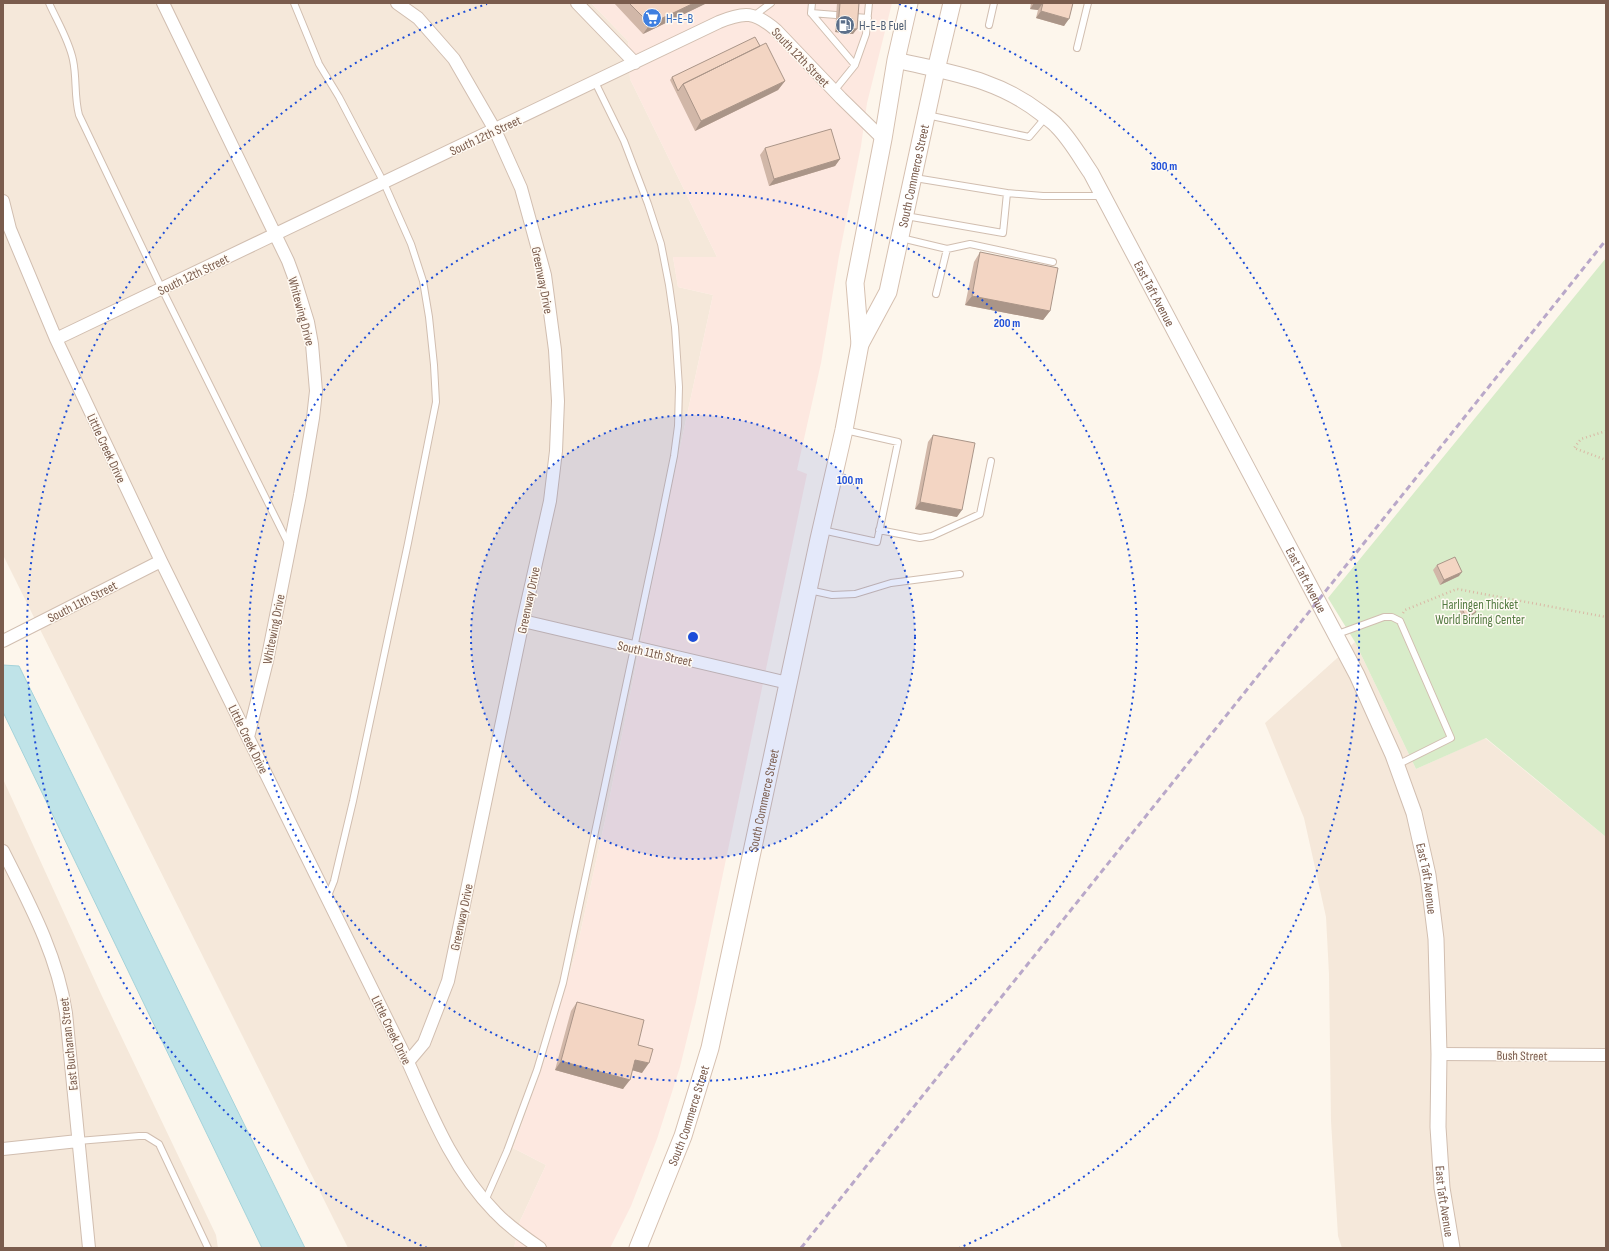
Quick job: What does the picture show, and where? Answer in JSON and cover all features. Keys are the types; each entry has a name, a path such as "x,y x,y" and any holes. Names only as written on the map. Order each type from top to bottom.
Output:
{"main road":[{"name":"South Commerce Street","path":"638,1248 683,1136 710,1048 821,530 844,430 860,344 855,283 883,139 896,60 909,3"},
{"name":"South Commerce Street","path":"860,344 888,292 912,177 952,3"}],"street":[{"name":"Whitewing Drive","path":"163,3 295,280 308,322 312,344 316,391 313,418 290,547 267,661 248,737"},
{"name":"Greenway Drive","path":"397,3 418,18 454,59 495,130 521,188 545,275 556,350 558,401 556,452 550,501 523,622 448,981 424,1044 408,1062"},
{"path":"577,3 636,63"},
{"name":"South 12th Street","path":"56,339 731,17 743,14 755,15 776,30 834,91 883,139"},
{"name":"East Taft Avenue","path":"896,60 974,78 999,87 1027,102 1056,125 1069,140 1091,173 1357,675 1397,765 1414,813 1428,875 1436,939 1439,1142 1442,1188 1452,1248"},
{"name":"Little Creek Drive","path":"3,201 10,229 56,339 161,561 408,1062 439,1133 465,1176 485,1201 512,1228 540,1248"},
{"name":"South 11th Street","path":"3,641 161,561"},
{"name":"South 11th Street","path":"523,622 788,683"},
{"name":"East Buchanan Street","path":"3,851 43,934 62,987 66,1013 90,1248"},
{"name":"Bush Street","path":"1438,1054 1606,1055"},
{"path":"3,1149 78,1142"}],"lane":[{"path":"49,3 68,44 73,60 75,101 79,115 162,289 290,547"},
{"path":"294,3 319,64 339,97 384,183 411,244 423,282 432,345 436,402 353,801 334,881 327,898"},
{"path":"755,15 771,3"},
{"path":"812,3 811,13 855,65"},
{"path":"834,91 855,65 866,34 869,3"},
{"path":"989,25 994,3"},
{"path":"1077,48 1088,3"},
{"path":"811,13 836,15"},
{"path":"855,17 868,18"},
{"path":"485,1201 507,1151 537,1070 563,983 674,456 678,426 678,380 670,292 661,244 624,141 595,82"},
{"path":"926,115 1029,137 1046,117"},
{"path":"912,177 1007,193 1043,196 1103,196"},
{"path":"904,216 1003,233 1007,193"},
{"path":"900,238 947,249 970,244 1052,262"},
{"path":"936,294 947,249"},
{"path":"821,530 877,542 880,530 898,442 844,430"},
{"path":"880,530 920,538 932,536 980,514 992,461"},
{"path":"808,590 832,596 855,594 890,583 960,574"},
{"path":"1335,635 1384,617 1392,617 1400,621 1451,738 1397,765"},
{"path":"78,1142 139,1136 146,1136 155,1140 164,1152 208,1248"}],"path":[{"path":"1606,431 1581,440 1574,448 1606,460"},
{"path":"1400,621 1404,610 1458,589 1606,618"}],"shaded area":[{"path":"3,3 591,3 628,41 630,79 717,257 673,257 678,287 713,295 666,512 606,816 577,948 541,1070 513,1148 546,1165 520,1221 514,1248 348,1248 3,555"},
{"path":"591,3 892,3 867,103 861,146 839,256 821,363 797,470 807,474 696,1002 680,1067 657,1139 631,1206 610,1248 514,1248 520,1221 546,1165 513,1148 541,1070 577,948 606,816 666,512 713,295 678,287 673,257 717,257 630,79 628,41"},
{"path":"1355,642 1416,769 1485,738 1606,837 1606,1248 1342,1248 1338,1236 1331,1121 1329,974 1326,917 1304,818 1265,723"},
{"path":"3,779 101,994 216,1235 218,1248 3,1248"}],"green space":[{"name":"Harlingen Thicket World Birding Center","path":"1606,258 1606,837 1486,738 1416,769 1355,642 1328,598"}],"water":[{"path":"3,665 19,666 305,1248 262,1248 3,712"}],"building":[{"path":"629,3 694,3 650,24"},
{"name":"H-E-B Fuel","path":"840,3 859,3 857,29 838,27"},
{"path":"1043,3 1073,3 1069,19 1041,11"},
{"path":"755,37 760,46 683,84 678,91 672,77"},
{"path":"766,43 785,81 701,121 683,84"},
{"path":"831,129 840,159 774,179 765,148"},
{"path":"980,252 1058,268 1050,311 972,296"},
{"path":"933,435 975,443 962,510 920,502"},
{"path":"1455,557 1462,572 1444,580 1437,565"},
{"path":"1471,602 1476,612 1466,617 1461,607"},
{"path":"577,1002 644,1020 638,1045 653,1049 649,1063 635,1060 630,1080 561,1061"}],"railway":[{"path":"801,1248 1606,240"}],"place":[{"name":"H-E-B","path":"652,18"},
{"name":"H-E-B Fuel","path":"845,25"}]}
